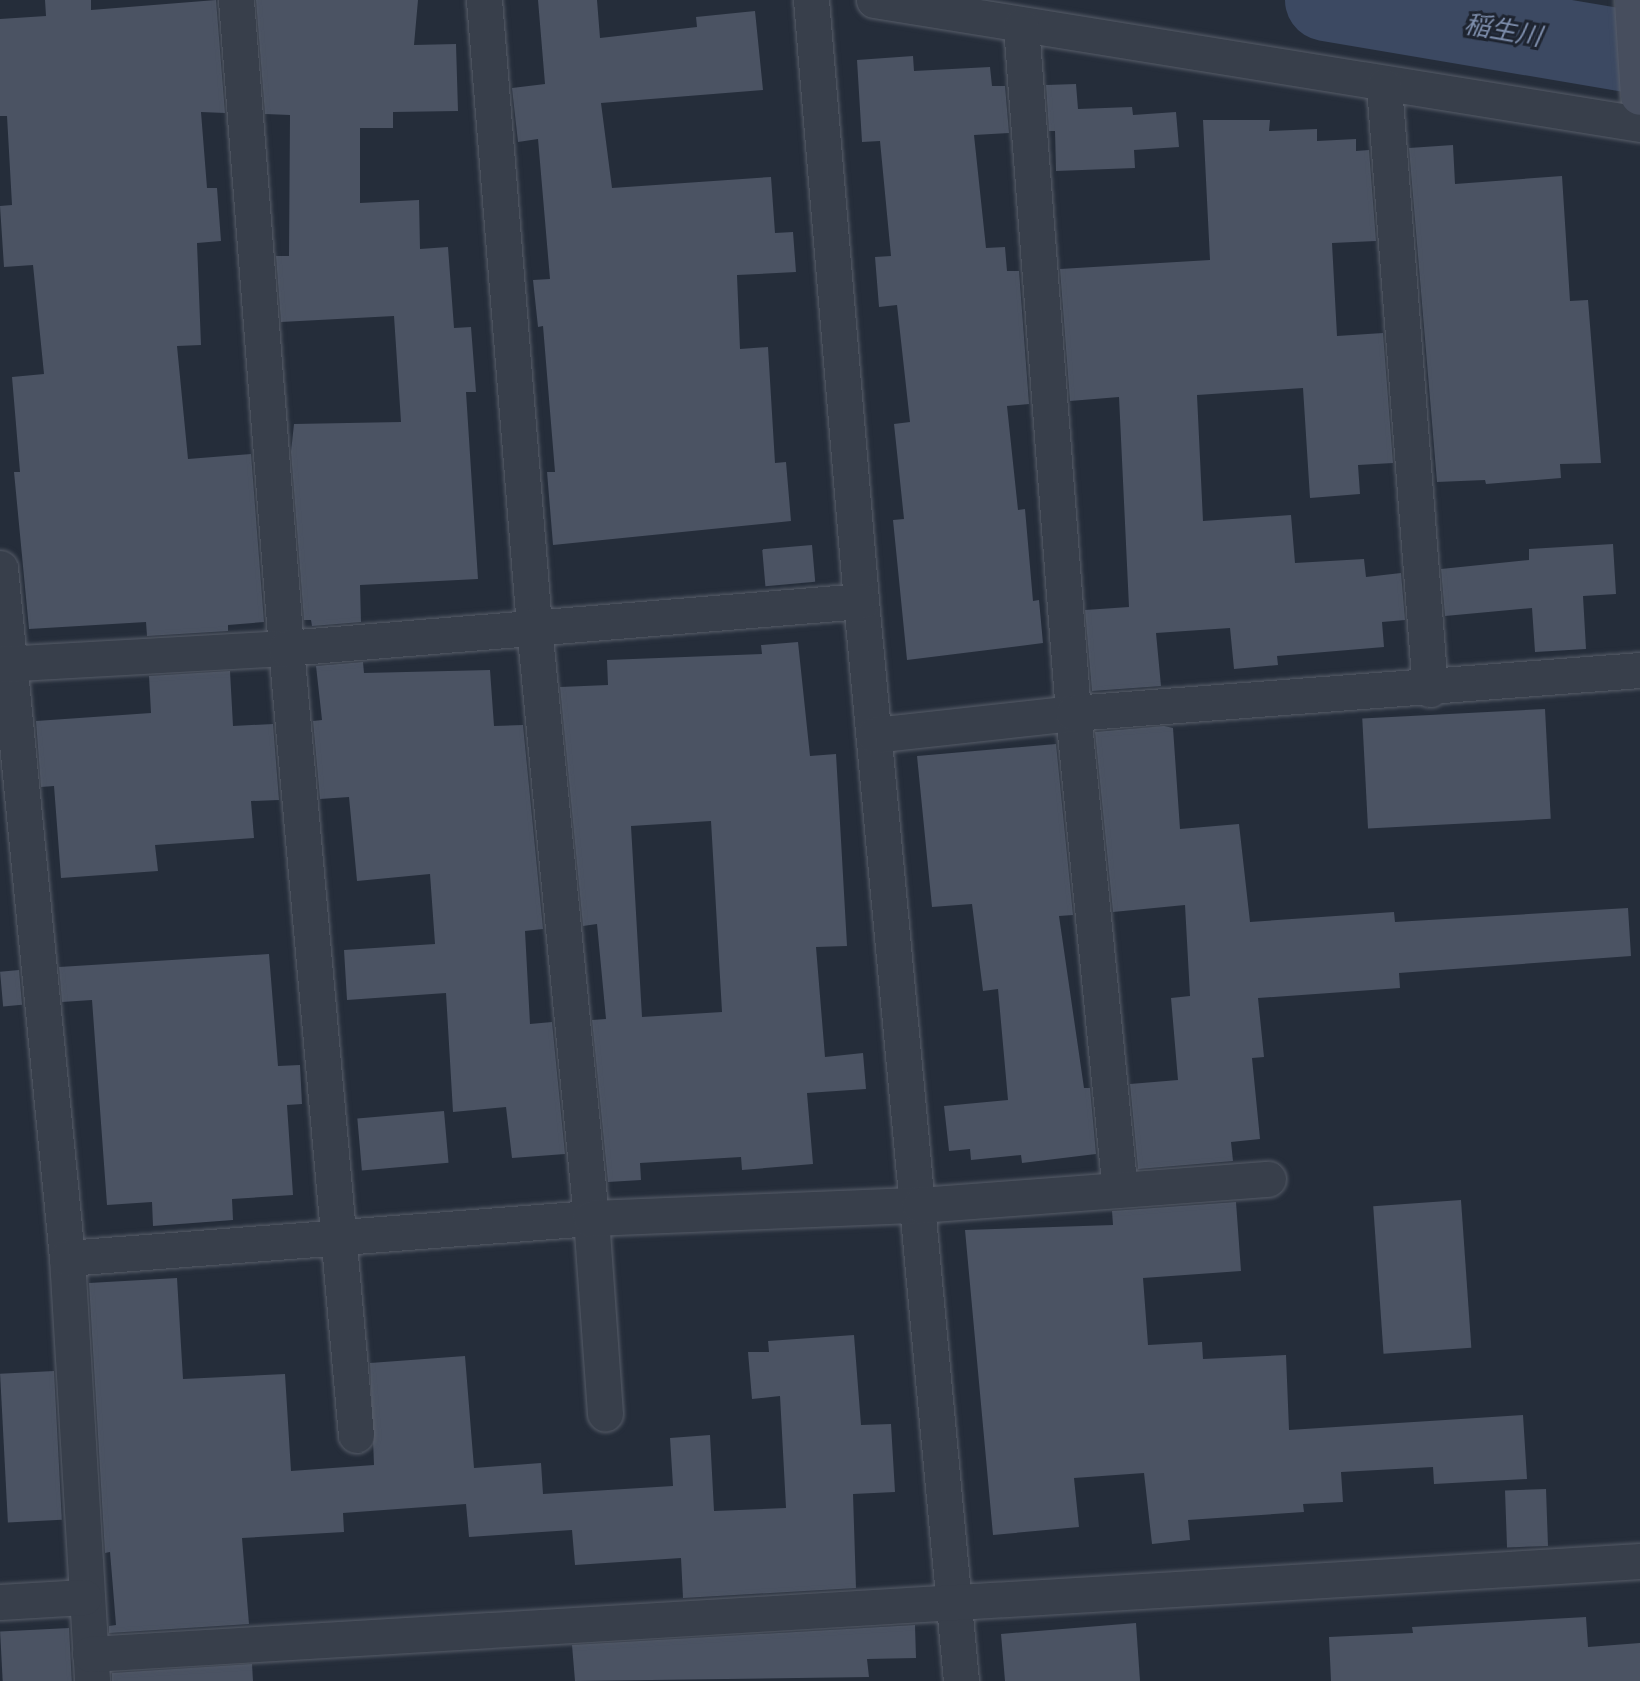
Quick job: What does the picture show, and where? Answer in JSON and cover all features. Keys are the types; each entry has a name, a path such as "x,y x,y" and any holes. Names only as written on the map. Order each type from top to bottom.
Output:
{"street":[{"path":"236,0 286,649 356,1435"},
{"path":"484,0 534,626 591,1218 605,1414"},
{"path":"811,0 861,601 920,1205 961,1681"},
{"path":"874,0 1384,86 1640,124"},
{"path":"1634,0 1640,96"},
{"path":"1020,26 1073,713 1120,1189"},
{"path":"1384,86 1430,689"},
{"path":"0,568 3,664 67,1258 84,1597 91,1667 954,1602 1640,1561"},
{"path":"3,664 286,649 534,626 861,601"},
{"path":"874,735 1073,713 1430,689 1640,670"},
{"path":"67,1258 591,1218 920,1205 1268,1180"},
{"path":"0,1602 84,1597"}],"building":[{"path":"45,0 91,0 91,10 216,0 225,113 201,112 207,188 217,188 221,241 197,243 201,345 177,346 188,459 251,454 264,622 228,625 228,631 147,636 146,622 29,629 14,472 20,472 12,377 44,374 33,265 4,267 0,206 12,205 7,116 0,116 0,19 46,16"},
{"path":"256,0 418,0 414,45 456,44 458,111 393,112 393,128 360,128 360,203 419,200 420,249 448,247 454,328 471,327 476,392 466,392 478,579 360,585 361,622 312,626 311,620 304,620 291,452 294,424 401,422 394,316 281,322 276,256 289,256 290,115 265,114"},
{"path":"538,0 597,0 600,38 697,27 696,17 755,11 763,90 601,103 612,188 771,177 775,233 793,232 796,272 737,275 740,349 768,347 775,463 786,462 791,521 553,545 547,472 555,472 543,326 538,327 533,280 550,279 538,139 518,142 512,88 545,84"},
{"path":"913,56 914,71 990,67 992,86 1005,86 1009,133 974,135 986,248 1005,247 1007,271 1019,271 1029,404 1007,406 1018,510 1025,509 1033,601 1039,600 1043,643 907,660 893,520 904,519 894,424 910,422 897,305 879,307 875,257 891,256 880,141 862,142 857,60"},
{"path":"1076,84 1078,109 1132,107 1133,115 1176,112 1179,147 1134,150 1135,168 1056,171 1055,131 1049,131 1046,85"},
{"path":"1203,120 1270,120 1269,131 1317,129 1317,141 1356,139 1356,151 1369,150 1376,241 1332,243 1337,336 1383,333 1393,463 1358,465 1360,494 1310,498 1303,388 1197,395 1203,521 1291,515 1295,563 1364,559 1366,577 1401,573 1405,620 1382,622 1384,647 1277,656 1278,665 1234,669 1230,628 1156,633 1161,686 1092,691 1085,610 1129,607 1119,397 1070,401 1060,269 1210,260"},
{"path":"1453,145 1455,184 1562,176 1570,301 1588,300 1601,463 1560,464 1561,478 1486,484 1485,480 1437,482 1409,148"},
{"path":"1613,544 1616,594 1583,596 1586,649 1535,652 1532,608 1445,616 1441,569 1529,560 1529,549"},
{"path":"812,545 815,582 765,586 762,549"},
{"path":"798,642 810,756 836,754 847,946 816,947 825,1057 863,1053 866,1089 807,1093 813,1164 742,1170 741,1157 640,1163 641,1180 608,1182 592,1020 606,1019 597,924 583,926 560,687 608,685 607,660 762,654 761,645","holes":["711,821 722,1012 642,1017 631,826"]},
{"path":"363,662 364,673 490,670 494,726 523,725 543,929 525,931 530,1024 552,1022 565,1154 512,1158 506,1107 453,1112 446,993 347,1000 344,950 435,944 430,874 357,881 349,797 320,799 313,721 322,720 316,666"},
{"path":"230,671 233,726 273,724 279,800 251,801 254,838 155,845 158,871 61,878 54,786 41,787 36,721 151,713 149,676"},
{"path":"1545,709 1551,819 1368,828 1362,719"},
{"path":"1164,726 1173,728 1180,829 1239,824 1250,922 1394,912 1395,922 1628,908 1631,956 1399,973 1400,988 1258,998 1264,1057 1252,1058 1260,1139 1231,1142 1233,1161 1138,1169 1130,1084 1178,1080 1171,998 1190,996 1185,905 1113,912 1095,732"},
{"path":"1056,744 1073,915 1059,916 1084,1088 1090,1088 1096,1154 1022,1163 1021,1155 971,1160 970,1149 949,1151 944,1106 1008,1100 998,989 983,991 972,904 932,907 917,756"},
{"path":"269,954 278,1066 300,1065 302,1104 287,1105 293,1195 232,1199 233,1220 153,1226 152,1202 107,1205 92,1000 62,1002 59,967"},
{"path":"19,970 22,1005 3,1007 0,972"},
{"path":"444,1111 449,1163 362,1170 357,1119"},
{"path":"1461,1200 1471,1348 1384,1354 1373,1206"},
{"path":"1236,1202 1241,1271 1143,1278 1148,1345 1202,1342 1203,1359 1286,1355 1289,1430 1523,1415 1527,1479 1434,1484 1433,1467 1341,1472 1343,1502 1303,1504 1304,1512 1188,1520 1190,1540 1152,1544 1144,1473 1074,1478 1079,1527 993,1535 965,1230 1113,1225 1112,1211"},
{"path":"177,1278 183,1379 285,1374 291,1471 374,1465 370,1363 465,1356 474,1468 541,1463 543,1494 673,1486 670,1438 710,1435 714,1511 786,1508 780,1396 752,1399 748,1352 769,1352 768,1341 854,1335 861,1425 891,1424 895,1492 853,1494 856,1588 683,1598 681,1558 575,1565 572,1530 469,1537 466,1504 343,1513 344,1532 242,1538 249,1624 109,1633 109,1626 116,1625 110,1552 105,1553 89,1283"},
{"path":"54,1371 62,1520 8,1523 0,1374"},
{"path":"1546,1489 1548,1546 1507,1547 1505,1490"},
{"path":"1586,1617 1588,1647 1640,1643 1640,1681 1331,1681 1329,1637 1413,1633 1412,1627"},
{"path":"1136,1623 1140,1681 1005,1681 1001,1634"},
{"path":"915,1625 916,1658 867,1659 869,1677 575,1681 572,1645"},
{"path":"69,1628 72,1681 3,1681 0,1632"},
{"path":"252,1664 253,1681 112,1681 112,1673"}],"waterway":[{"name":"稲生川","path":"1326,0 1640,53"}]}
